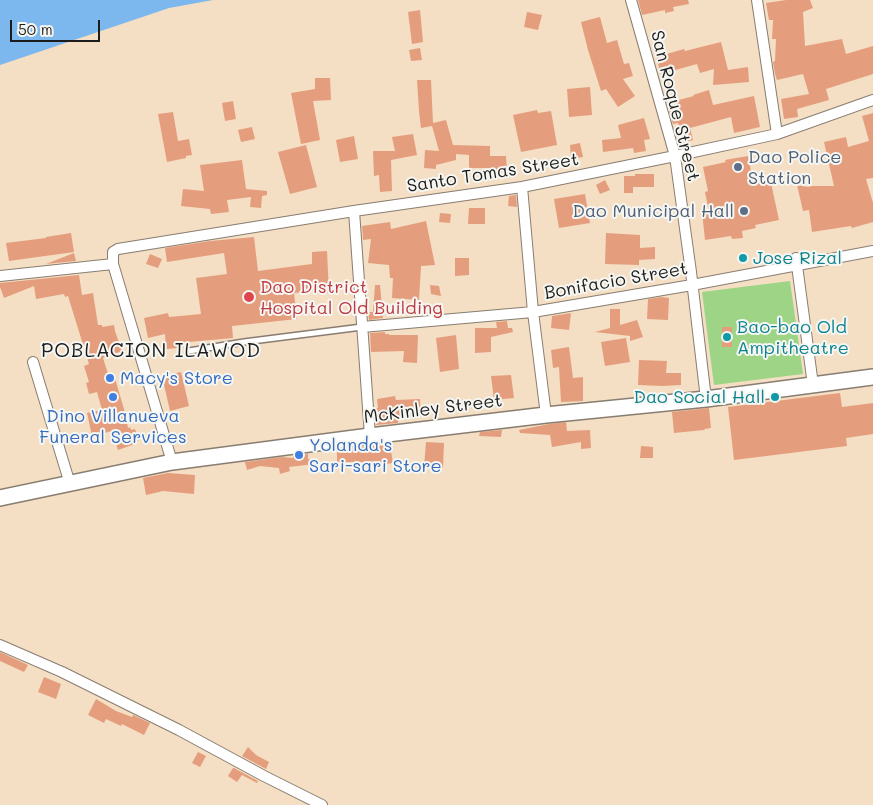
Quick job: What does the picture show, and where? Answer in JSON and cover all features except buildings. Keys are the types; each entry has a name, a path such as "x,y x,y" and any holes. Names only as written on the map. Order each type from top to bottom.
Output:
{"street":[{"name":"San Roque Street","path":"631,0 674,156 691,272 706,399"},
{"path":"757,0 777,134"},
{"name":"Santo Tomas Street","path":"113,264 113,252 118,249 522,187 777,134 873,100"},
{"path":"522,187 533,312 546,415"},
{"path":"354,212 370,436"},
{"name":"Bonifacio Street","path":"362,328 533,312 692,285 797,262 873,251"},
{"path":"797,262 813,385"},
{"path":"0,276 113,264 172,462"},
{"path":"33,362 70,484"},
{"name":"McKinley Street","path":"0,498 172,462 370,436 546,415 706,399 873,377"},
{"path":"0,645 62,672 180,730 322,805"}],"lane":[{"path":"189,351 244,342 362,328"}],"green space":[{"path":"790,281 803,374 714,385 702,292"}],"water":[{"path":"0,0 213,0 169,8 0,65"}],"place":[{"name":"Dao Police Station","path":"738,167"},
{"name":"Dao Municipal Hall","path":"744,211"},
{"name":"Jose Rizal","path":"743,258"},
{"name":"Dao District Hospital Old Building","path":"249,297"},
{"name":"Bao-bao Old Ampitheatre","path":"727,337"},
{"name":"Macy's Store","path":"110,378"},
{"name":"Dino Villanueva Funeral Services","path":"113,397"},
{"name":"Dao Social Hall","path":"775,397"},
{"name":"Yolanda's Sari-sari Store","path":"299,455"}],"district":[{"name":"POBLACION ILAWOD","path":"151,351"}]}
